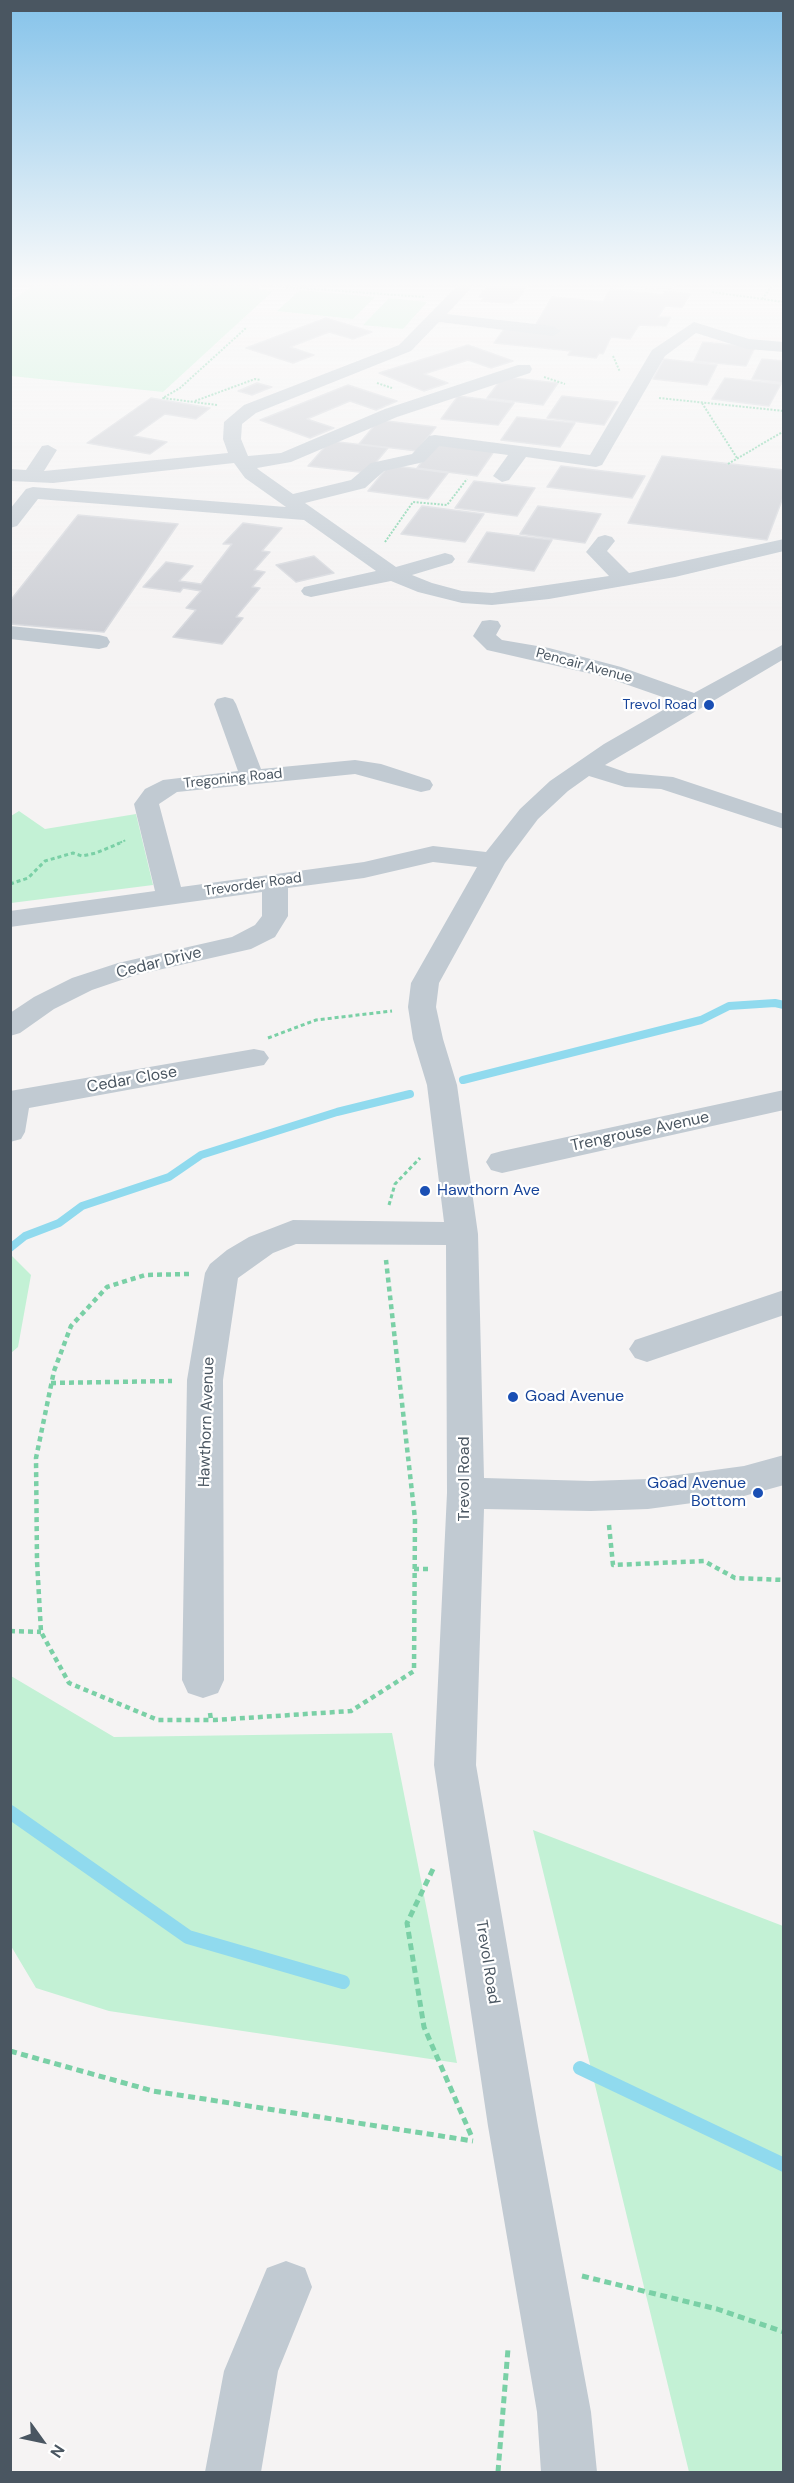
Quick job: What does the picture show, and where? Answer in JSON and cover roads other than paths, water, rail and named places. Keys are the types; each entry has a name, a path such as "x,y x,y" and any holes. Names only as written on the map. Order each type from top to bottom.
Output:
{"street":[{"path":"268,402 250,409 232,422 232,439 242,461 252,474 356,550 393,574 440,592 492,599 518,598 625,580 783,545"},
{"path":"10,475 52,477 285,458 422,402"},
{"path":"289,501 358,484 378,467 418,458 435,440 596,461 630,402"},
{"path":"32,476 48,450"},
{"path":"502,476 521,452"},
{"path":"10,522 33,493 306,514"},
{"path":"605,541 596,552 625,580"},
{"path":"311,591 393,574 446,559"},
{"name":"Pencair Avenue","path":"490,626 484,636 495,645 603,669 696,701"},
{"path":"10,632 99,642"},
{"name":"Trevol Road","path":"569,2472 564,2412 455,1765 466,1493 462,1234 442,1085 428,1040 422,1007 425,983 493,861 529,814 558,786 612,749 783,650"},
{"path":"225,704 252,777"},
{"name":"Tregoning Road","path":"170,897 146,804 154,794 172,785 355,767 372,769 421,785"},
{"path":"586,768 625,780 664,782 783,822"},
{"name":"Trevorder Road","path":"10,919 364,870 433,854 493,861"},
{"name":"Cedar Drive","path":"10,1027 44,1003 82,984 128,969 241,943 265,931 274,916 275,881"},
{"name":"Cedar Close","path":"12,1101 257,1060"},
{"path":"10,1132 12,1101"},
{"name":"Trengrouse Avenue","path":"502,1161 782,1104"},
{"name":"Hawthorn Avenue","path":"203,1680 205,1380 222,1274 239,1258 261,1245 293,1232 462,1234"},
{"path":"647,1349 783,1302"},
{"path":"466,1493 606,1496 648,1494 744,1481 783,1470"},
{"path":"232,2472 251,2371 286,2287"}],"waterway":[{"path":"463,1080 701,1020 729,1006 775,1003 784,1005"},
{"path":"10,1248 25,1236 59,1223 82,1206 169,1177 201,1155 337,1112 410,1094"},
{"path":"10,1812 188,1937 343,1982"},
{"path":"580,2068 784,2165"}],"place":[{"name":"Trevol Road","path":"709,705"},
{"name":"Hawthorn Ave","path":"425,1191"},
{"name":"Goad Avenue","path":"513,1397"},
{"name":"Goad Avenue Bottom","path":"758,1493"}]}
